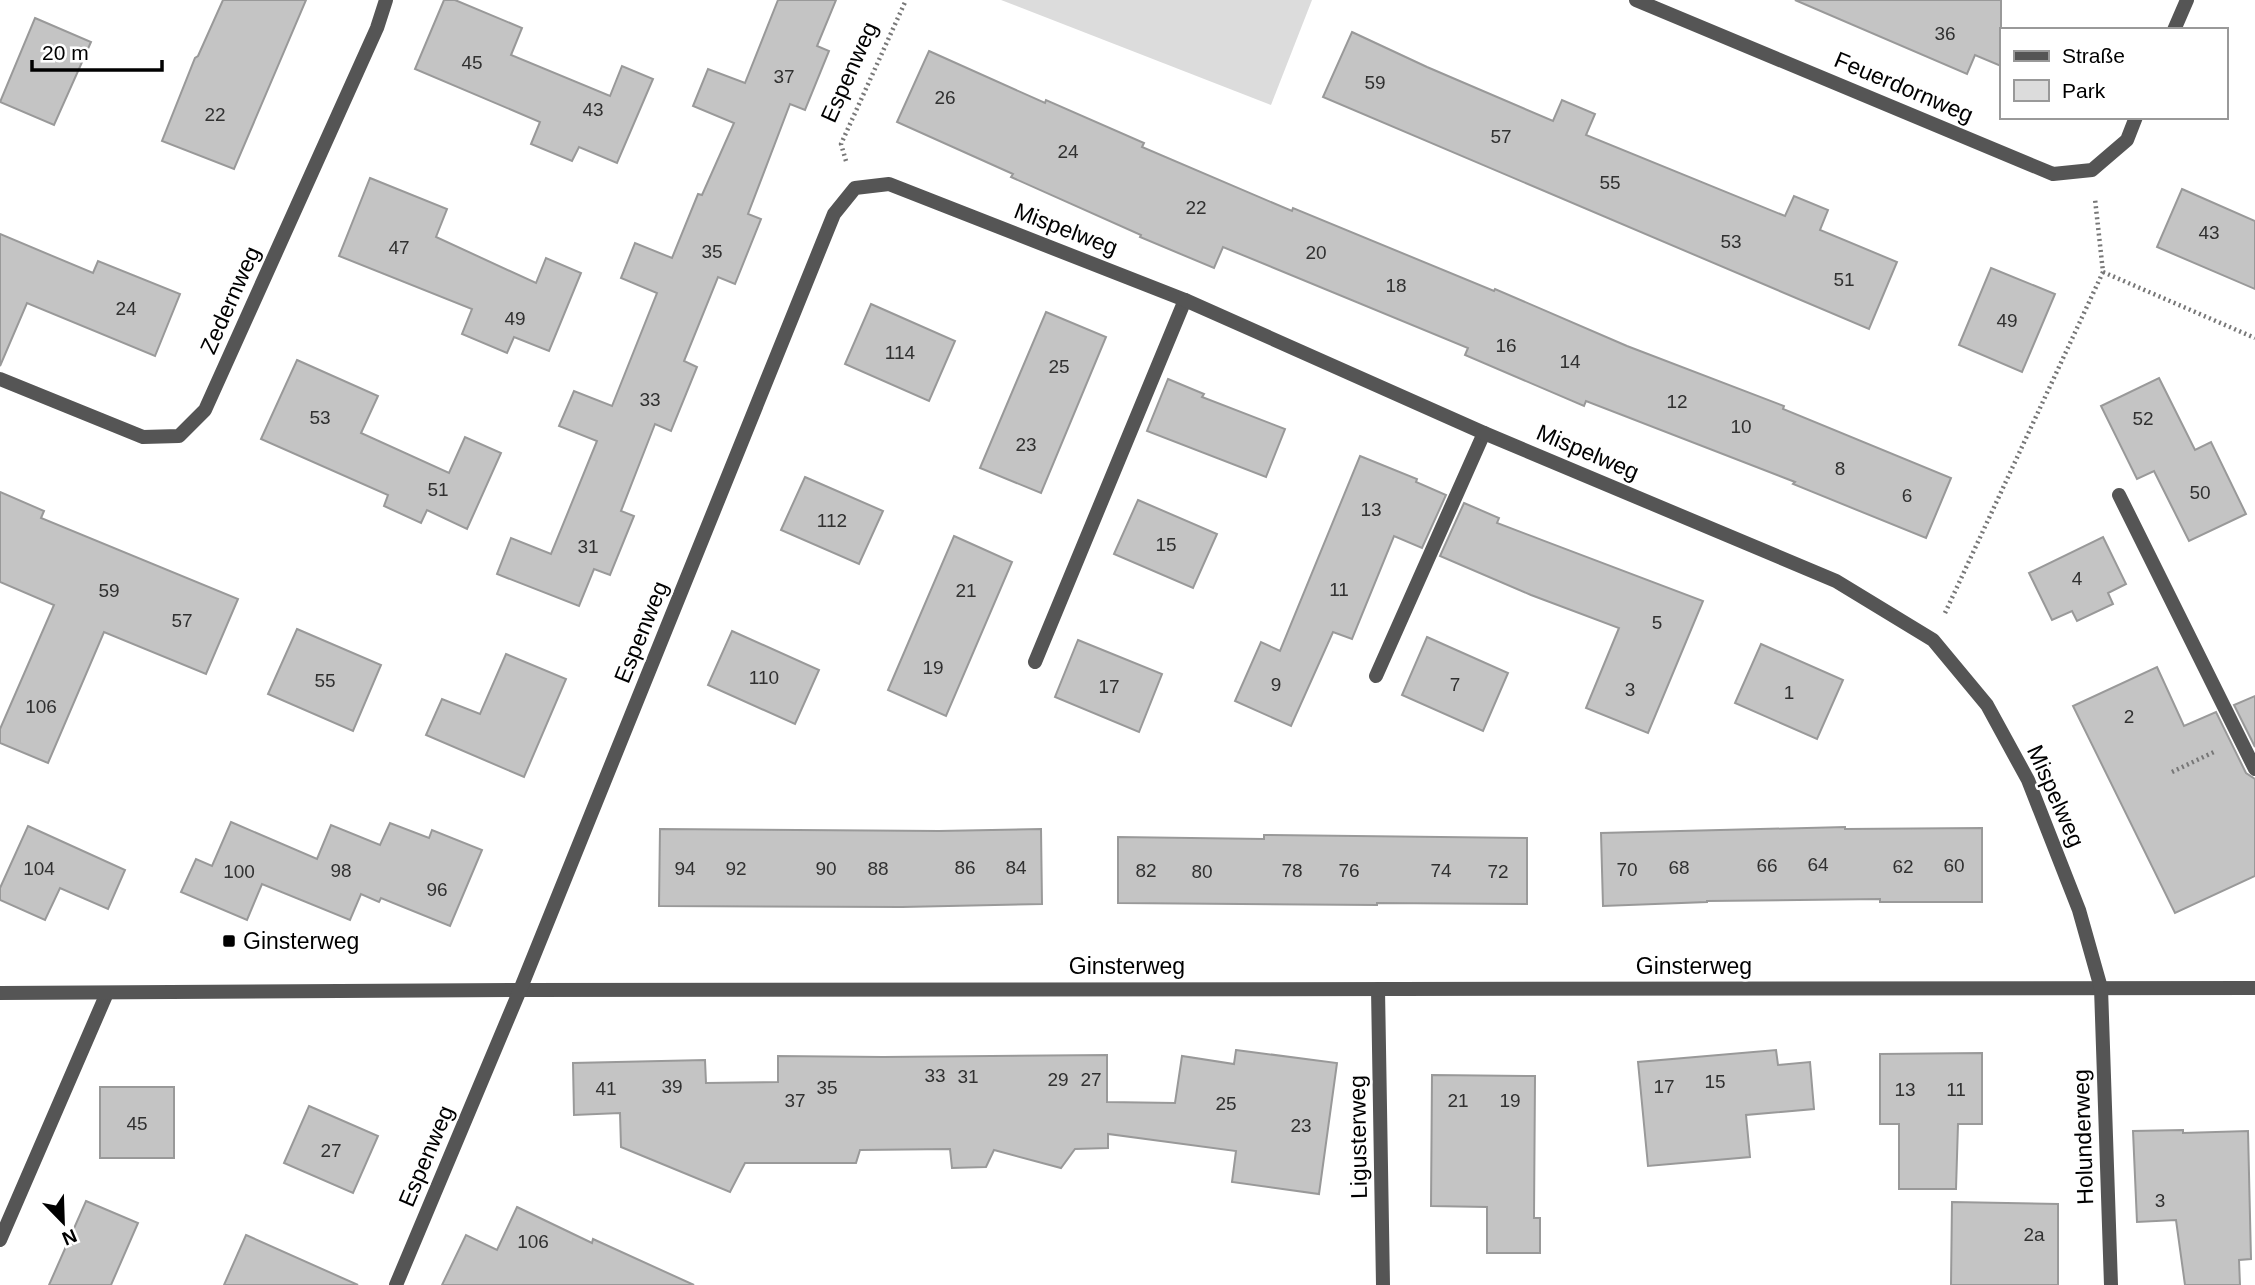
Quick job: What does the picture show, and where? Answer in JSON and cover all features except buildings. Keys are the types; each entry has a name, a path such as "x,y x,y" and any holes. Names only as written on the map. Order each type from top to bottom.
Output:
{"street":[{"name":"Zedernweg","path":"0,379 144,437 179,436 205,410 366,53 386,0"},
{"name":"Feuerdornweg","path":"1636,0 2053,174 2092,170"},
{"path":"2175,28 2186,0"},
{"path":"2092,170 2127,139 2135,119"},
{"name":"Mispelweg","path":"855,188 889,184 1185,300 1484,433 1836,581 1933,639 1987,705 2028,780 2079,910 2101,988"},
{"name":"Espenweg","path":"396,1285 520,990 834,214 855,188"},
{"path":"1035,663 1185,300"},
{"path":"1376,676 1484,433"},
{"path":"2119,495 2255,769"},
{"name":"Holunderweg","path":"2101,988 2111,1285"},
{"name":"Ginsterweg","path":"0,993 2255,988"},
{"name":"Ligusterweg","path":"1378,989 1383,1285"},
{"path":"0,1240 107,993"}],"path":[{"name":"Espenweg","path":"855,188 841,145 906,0"},
{"path":"1933,639 2103,272 2092,170"},
{"path":"2103,272 2255,338"}],"green space":[{"path":"1001,0 1312,0 1271,105"}],"place":[{"name":"Ginsterweg","path":"229,941"}]}
